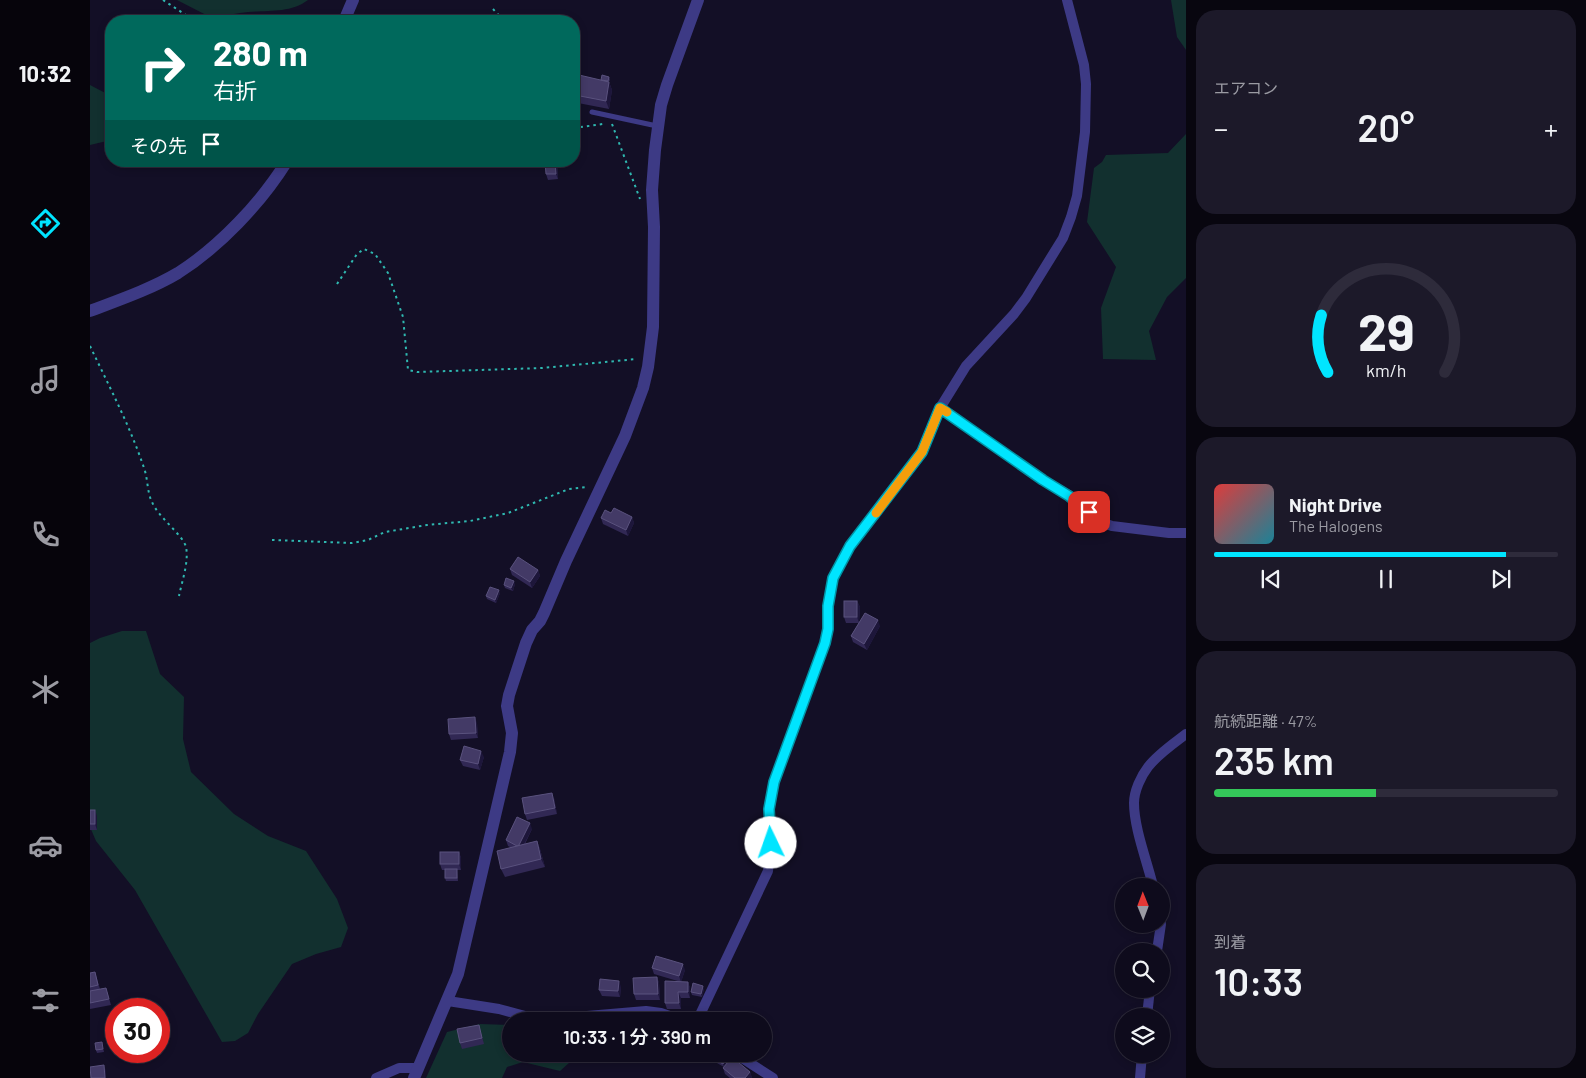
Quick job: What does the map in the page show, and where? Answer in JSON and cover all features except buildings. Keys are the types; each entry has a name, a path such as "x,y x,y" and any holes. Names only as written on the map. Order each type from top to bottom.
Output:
{"street":[{"path":"347,15 353,0"},
{"path":"376,1078 399,1068 416,1073 448,1001 458,974 510,752 512,732 507,706 515,672 532,630 544,613 566,561 625,436 643,388 653,327 654,214 652,190 658,127 667,86 698,0"},
{"path":"701,1012 768,871 771,843 769,809 774,782 825,643 828,629 828,606 833,578 850,546 922,452 940,408 966,366 1014,314 1026,298 1063,238 1071,217 1077,196 1085,132 1086,84 1084,65 1066,0"},
{"path":"90,312 160,282 192,263 210,249 250,210 283,167"},
{"path":"940,408 1069,496 1098,521 1112,526 1169,533 1186,533"},
{"path":"1151,878 1138,828 1134,801 1141,778 1148,767 1164,750 1186,734"},
{"path":"448,1001 510,1012"},
{"path":"634,1012 654,1012"},
{"path":"748,1062 773,1078"},
{"path":"1140,1078 1141,1063"}],"lane":[{"path":"592,112 610,119 658,127"}],"path":[{"path":"163,0 186,15"},
{"path":"493,9 498,15"},
{"path":"580,128 610,119 638,196 654,214"},
{"path":"337,284 357,254 364,249 375,254 388,273 403,317 408,370 417,372 542,368 649,358"},
{"path":"90,346 127,424 145,470 150,499 157,512 171,526 186,546 186,560 179,596"},
{"path":"272,540 352,543 368,540 385,532 427,525 470,521 508,512 569,489 584,487 600,488"}],"green space":[{"path":"177,0 308,0 300,5 284,10 231,15 206,15"},
{"path":"1171,0 1186,0 1186,50 1177,37"},
{"path":"90,85 105,93 105,141 90,145"},
{"path":"1186,134 1186,278 1167,297 1149,331 1156,360 1103,359 1101,308 1116,267 1087,222 1094,168 1102,162 1106,155 1168,153"},
{"path":"122,631 146,631 160,674 184,697 183,739 191,772 234,814 268,836 306,851 337,899 348,928 341,947 316,954 292,964 258,1014 248,1033 235,1041 222,1042 135,890 96,841 90,827 90,643"},
{"path":"480,1024 502,1025 502,1062 523,1062 507,1067 502,1078 426,1078 447,1032"},
{"path":"523,1062 570,1062 560,1071"}],"slow traffic":[{"path":"876,513 922,452 940,408 947,412"}],"route":[{"path":"771,843 769,809 774,782 825,643 828,629 828,606 833,578 850,546 922,452 940,408 1043,480 1058,488 1089,512"}]}
